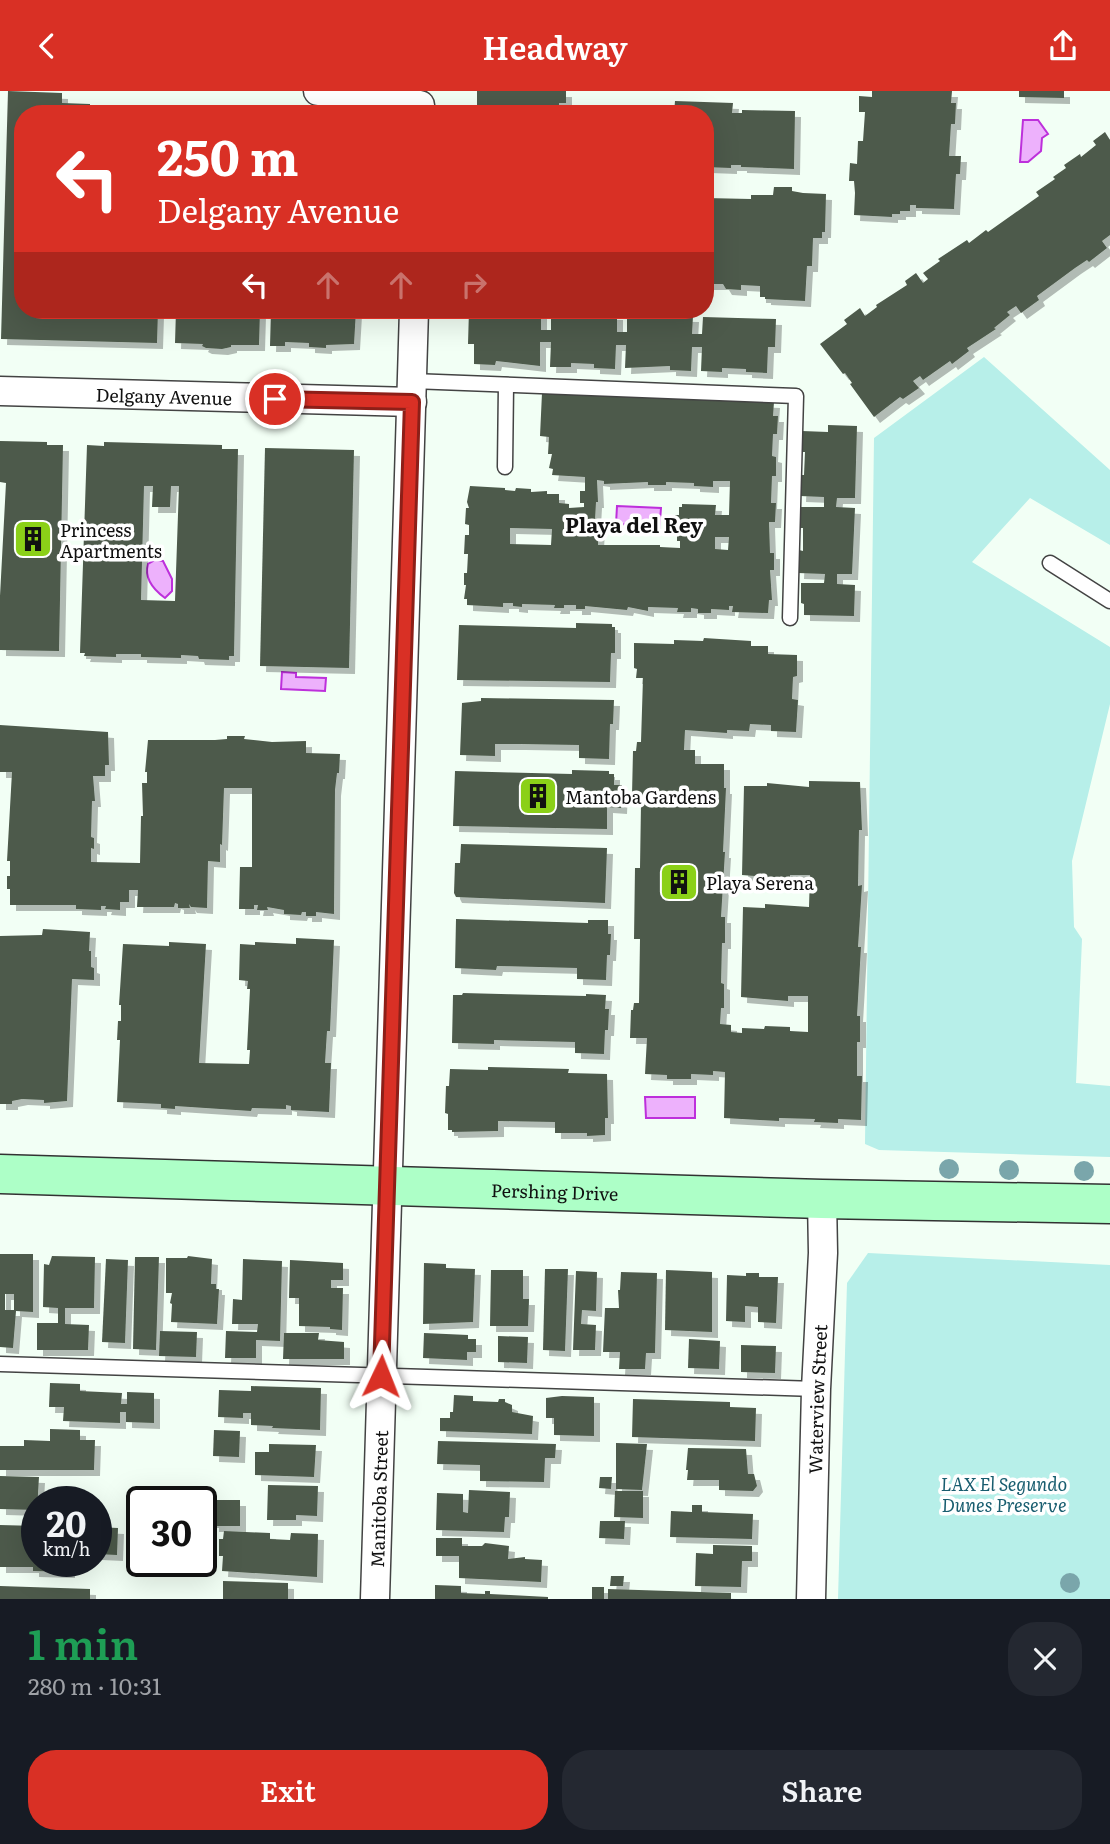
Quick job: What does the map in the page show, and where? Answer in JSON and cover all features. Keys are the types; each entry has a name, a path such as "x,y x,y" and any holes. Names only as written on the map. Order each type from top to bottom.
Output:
{"main road":[{"name":"Pershing Drive","path":"0,1174 822,1199 1110,1204"}],"street":[{"path":"318,91 420,103"},
{"name":"Manitoba Street","path":"376,1599 414,319"},
{"name":"Delgany Avenue","path":"0,391 412,391"},
{"name":"Waterview Street","path":"811,1599 816,1389 823,1254 822,1199"}],"lane":[{"path":"412,391 506,385 796,396 790,618"},
{"path":"505,467 506,385"},
{"path":"1050,563 1110,601"},
{"path":"0,1364 816,1389"}],"green space":[{"path":"984,357 1110,470 1110,545 1030,498 972,562 1110,647 1110,704 1072,861 1074,927 1082,939 1076,1083 1110,1086 1110,1157 879,1150 865,1144 874,438"},
{"name":"LAX El Segundo Dunes Preserve","path":"868,1253 1110,1265 1110,1599 838,1599 847,1283"}],"shaded area":[{"path":"1023,120 1038,120 1048,134 1042,138 1041,151 1028,162 1020,162"},
{"path":"617,506 661,508 659,534 639,534 639,525 616,524"},
{"path":"155,560 163,561 172,579 172,591 165,598 154,587 147,574 148,564"},
{"path":"282,672 296,673 296,677 326,678 325,691 281,689"},
{"path":"645,1097 695,1097 695,1118 646,1118"}],"building":[{"path":"8,91 62,93 62,103 90,105 14,105 14,319 158,319 157,343 1,339"},
{"path":"477,91 566,91 566,103 559,105 477,105"},
{"path":"872,91 952,91 951,103 956,103 955,124 951,124 949,156 961,156 960,174 956,174 954,209 916,208 916,205 910,205 910,211 900,211 900,214 892,214 892,217 854,215 855,193 854,181 849,181 850,163 857,164 858,141 863,141 865,112 859,112 859,96 872,97"},
{"path":"1019,91 1064,91 1064,98 1019,97"},
{"path":"675,101 733,103 732,113 742,113 742,110 795,111 794,169 741,165 731,165 731,168 714,167 714,105 675,105"},
{"path":"1105,132 1110,140 1110,235 1102,241 1107,248 1037,296 1039,300 1021,313 1016,306 1007,312 1010,315 994,328 996,329 967,348 969,351 923,380 920,376 913,381 919,388 903,399 900,397 874,417 845,373 843,374 820,344 847,324 844,320 860,308 865,316 877,307 876,305 907,285 905,281 916,273 923,283 928,279 923,273 940,261 938,259 967,240 969,243 986,230 988,232 1039,196 1036,192 1055,179 1053,177 1066,168 1064,165 1080,154 1081,157 1096,145 1093,141"},
{"path":"774,187 792,187 792,191 826,194 825,232 822,232 822,238 813,238 812,266 807,266 805,301 765,299 760,297 760,286 741,285 741,290 726,289 723,284 714,284 714,198 751,199 751,195 773,195"},
{"path":"176,319 260,319 259,345 231,345 222,349 206,348 203,344 175,343"},
{"path":"271,319 355,319 354,344 326,345 326,348 309,347 309,343 285,342 285,346 270,346"},
{"path":"469,319 541,319 541,330 551,330 551,319 617,319 617,332 627,332 627,319 693,319 692,334 702,334 703,319 776,319 775,347 768,347 767,373 722,368 722,372 701,371 702,347 692,347 691,371 670,370 670,366 625,368 626,345 616,345 615,369 594,368 594,364 571,363 571,367 550,367 551,342 540,342 540,366 496,361 495,365 474,364 474,344 468,344"},
{"path":"542,393 774,402 773,416 778,416 777,434 773,434 772,456 776,457 776,476 772,476 771,503 776,503 775,522 769,522 770,553 774,553 774,570 770,570 772,600 769,600 768,613 732,612 733,606 729,606 729,610 711,609 711,613 698,613 698,609 691,608 691,612 677,612 678,608 648,607 648,611 628,607 627,610 585,606 585,609 576,609 576,605 554,608 555,605 522,604 522,607 513,606 513,603 503,603 503,607 467,605 467,599 464,599 464,573 467,573 468,554 464,554 465,535 469,535 469,525 465,524 470,486 547,491 547,494 559,494 559,503 569,504 569,508 584,507 584,503 580,503 580,491 585,491 585,477 552,475 553,469 549,468 552,454 548,454 549,437 540,436","holes":["597,480 604,481 604,484 648,482 648,485 666,485 666,482 713,487 713,481 730,481 729,515 715,515 716,505 682,504 682,507 679,507 679,515 675,515 675,533 677,541 680,541 680,548 660,545 598,545 599,520 595,520","510,528 552,529 551,545 510,544","715,537 729,537 728,550 715,549"]},
{"path":"828,425 857,426 855,498 837,498 836,507 855,508 852,574 837,574 837,584 855,585 854,616 804,615 804,604 801,603 801,583 824,583 825,574 798,573 799,550 803,551 803,528 799,528 800,507 824,507 824,497 800,496 805,452 801,452 802,431 828,432"},
{"name":"Princess Apartments","path":"0,441 63,445 59,651 0,650 6,483 0,482"},
{"path":"104,442 222,445 222,449 238,449 234,656 229,656 229,660 199,659 198,656 181,655 181,658 141,657 141,654 116,654 116,657 84,656 85,653 80,653 87,445 104,446","holes":["144,486 153,486 152,507 170,507 171,486 179,486 175,601 141,600"]},
{"path":"265,448 354,450 349,668 260,666"},
{"path":"576,623 612,624 612,627 615,627 615,653 611,653 610,682 457,680 459,625 576,628"},
{"name":"Playa Serena","path":"704,638 751,641 751,646 768,646 768,654 797,655 797,676 793,677 792,699 798,700 796,732 771,731 771,725 750,724 749,731 727,730 727,733 685,730 684,750 695,750 695,764 724,764 725,852 721,917 725,917 725,943 722,943 721,983 724,984 724,1008 721,1008 720,1024 731,1025 731,1032 742,1033 742,1028 764,1029 765,1026 790,1027 790,1031 808,1032 808,996 788,996 788,1001 741,997 743,907 765,908 765,904 809,907 810,875 790,875 790,879 742,875 744,786 767,786 767,783 809,787 809,781 860,782 862,830 859,830 858,886 862,885 858,947 861,947 857,1076 862,1076 861,1120 838,1119 838,1123 814,1122 815,1119 779,1118 779,1121 724,1118 725,1072 713,1071 713,1075 691,1074 691,1079 667,1079 667,1075 645,1074 647,1038 630,1038 631,1010 634,1003 639,1003 640,939 634,939 635,868 640,868 641,804 636,804 636,795 632,795 633,751 636,751 637,742 641,742 643,678 636,678 634,643 674,644 674,640 703,641"},
{"path":"481,698 614,700 609,759 579,758 579,745 495,744 495,756 460,755 462,703 481,701"},
{"path":"0,725 108,732 109,765 105,765 105,776 93,776 95,801 92,801 91,837 94,838 94,849 91,848 91,862 140,863 142,783 147,783 145,772 148,740 215,740 227,739 227,736 245,736 244,739 272,742 306,741 306,753 340,754 335,790 334,914 284,914 284,910 267,907 268,910 257,910 258,905 254,905 254,909 239,909 240,867 252,867 252,788 224,788 220,862 208,861 207,908 191,907 189,904 190,908 178,908 175,903 174,907 137,907 138,890 129,890 129,902 120,902 120,910 105,909 106,906 101,906 101,910 76,909 76,905 10,905 7,876 10,876 10,861 7,861 12,772 0,772"},
{"name":"Mantoba Gardens","path":"572,770 609,771 609,774 614,774 614,785 622,785 621,808 607,807 607,829 453,826 455,771 572,774"},
{"path":"461,844 607,848 605,903 456,897 455,863 460,863"},
{"path":"456,919 588,923 588,920 608,920 608,934 611,934 606,980 577,979 577,968 455,968"},
{"path":"43,929 90,932 89,951 94,980 72,979 67,1101 44,1103 44,1100 22,1099 12,1101 12,1104 0,1104 0,936 42,935"},
{"path":"296,938 334,940 330,1031 327,1031 325,1063 331,1063 329,1112 291,1110 291,1106 286,1105 286,1109 252,1108 251,1111 175,1106 175,1109 161,1108 161,1104 117,1102 120,1040 117,1040 118,1021 121,1021 119,1005 123,944 206,944 199,1063 249,1064 250,1050 247,1050 250,989 247,989 248,981 239,980 240,944 296,944"},
{"path":"453,995 606,995 605,1009 609,1009 604,1054 575,1053 575,1042 494,1040 494,1044 452,1043"},
{"path":"488,1067 569,1069 568,1073 607,1074 608,1118 605,1118 605,1135 555,1133 555,1122 498,1121 498,1131 448,1130 448,1114 445,1113 450,1069 488,1070"},
{"path":"0,1254 33,1254 33,1312 16,1311 13,1348 0,1347","holes":["5,1294 14,1294 14,1310 5,1310"]},
{"path":"52,1256 95,1257 94,1308 65,1308 65,1324 89,1325 88,1350 37,1350 37,1323 58,1323 58,1308 43,1307 44,1264 49,1265"},
{"path":"188,1256 212,1259 211,1284 216,1284 216,1289 219,1289 217,1324 171,1322 172,1293 166,1293 166,1258"},
{"path":"135,1257 159,1257 156,1350 133,1349"},
{"path":"106,1259 128,1260 125,1343 102,1342"},
{"path":"243,1259 282,1261 280,1341 256,1340 256,1358 225,1358 226,1331 257,1332 258,1324 232,1324 233,1299 242,1300"},
{"path":"290,1260 343,1263 343,1280 331,1280 331,1288 343,1288 342,1330 299,1326 299,1298 289,1298"},
{"path":"424,1263 446,1264 446,1268 475,1269 473,1322 423,1324"},
{"path":"545,1269 568,1269 565,1351 543,1350"},
{"path":"491,1270 523,1270 523,1299 529,1299 528,1326 490,1326"},
{"path":"666,1270 712,1272 712,1332 665,1330"},
{"path":"576,1271 597,1272 596,1311 582,1310 581,1324 596,1325 595,1350 573,1350"},
{"path":"621,1272 657,1273 655,1353 646,1353 645,1369 619,1369 620,1352 603,1352 605,1308 619,1308"},
{"path":"746,1273 759,1273 759,1277 778,1277 776,1323 758,1322 758,1307 745,1306 745,1322 726,1321 727,1275 746,1276"},
{"path":"160,1331 197,1332 196,1357 159,1356"},
{"path":"284,1333 319,1333 318,1340 344,1342 344,1359 283,1359"},
{"path":"424,1333 468,1335 468,1339 476,1339 476,1352 467,1352 467,1360 423,1358"},
{"path":"498,1336 528,1337 527,1363 498,1362"},
{"path":"689,1339 720,1341 719,1369 688,1368"},
{"path":"741,1345 776,1346 775,1373 741,1372"},
{"path":"50,1383 80,1384 80,1391 122,1393 121,1404 127,1404 127,1392 154,1393 154,1423 126,1422 126,1412 120,1412 120,1423 63,1421 64,1407 49,1407"},
{"path":"251,1386 321,1388 320,1430 251,1425 251,1413 243,1413 243,1418 218,1417 219,1390 251,1391"},
{"path":"454,1395 473,1396 473,1401 498,1402 499,1399 505,1399 505,1402 512,1405 512,1412 533,1416 532,1434 440,1431 440,1418 450,1418 450,1412 453,1412"},
{"path":"594,1397 594,1436 554,1435 554,1418 546,1418 546,1398"},
{"path":"633,1399 730,1402 730,1407 756,1408 755,1441 632,1437"},
{"path":"50,1429 80,1430 80,1440 95,1440 94,1470 0,1470 0,1446 24,1446 24,1440 50,1441"},
{"path":"214,1430 240,1431 239,1457 213,1456"},
{"path":"438,1441 556,1444 555,1458 545,1458 544,1482 480,1481 480,1465 437,1464"},
{"path":"616,1443 647,1444 642,1490 616,1489"},
{"path":"269,1444 316,1445 314,1477 255,1475 255,1452 269,1452"},
{"path":"688,1448 746,1449 748,1474 754,1474 757,1486 753,1491 719,1490 719,1480 687,1480"},
{"path":"0,1476 39,1477 38,1486 21,1486 21,1510 0,1509"},
{"path":"600,1477 612,1477 611,1489 599,1488"},
{"path":"268,1485 318,1486 317,1516 296,1515 296,1520 267,1520"},
{"path":"469,1490 510,1492 509,1517 505,1517 504,1532 436,1530 437,1493 463,1494 463,1512 468,1513"},
{"path":"615,1491 643,1491 643,1518 614,1517"},
{"path":"217,1500 240,1500 240,1526 217,1526"},
{"path":"692,1505 702,1505 702,1512 753,1514 752,1539 670,1537 671,1511 692,1512"},
{"path":"600,1521 625,1521 624,1539 599,1538"},
{"path":"0,1525 21,1526 21,1567 0,1567"},
{"path":"112,1528 118,1528 117,1555 112,1555"},
{"path":"224,1531 270,1533 270,1539 290,1540 291,1533 318,1534 317,1577 222,1571 223,1556 219,1556 219,1539 223,1539"},
{"path":"436,1538 462,1538 462,1546 482,1546 485,1543 509,1546 508,1559 525,1557 542,1560 541,1582 459,1578 459,1556 436,1556"},
{"path":"713,1545 752,1546 752,1561 742,1561 741,1587 695,1586 696,1553 713,1554"},
{"path":"611,1576 624,1576 623,1586 610,1586"},
{"path":"223,1581 288,1583 288,1599 223,1599"},
{"path":"435,1585 461,1586 461,1593 485,1594 485,1591 490,1591 490,1594 548,1599 435,1599"},
{"path":"0,1586 90,1589 90,1599 0,1599"},
{"path":"592,1587 604,1587 604,1599 592,1599"},
{"path":"608,1589 731,1593 731,1599 608,1599"}],"place":[{"name":"Princess Apartments","path":"33,539"},
{"name":"Mantoba Gardens","path":"538,796"},
{"name":"Playa Serena","path":"679,882"}],"district":[{"name":"Playa del Rey","path":"634,523"}],"route":[{"path":"275,399 412,402 381,1376"}]}
